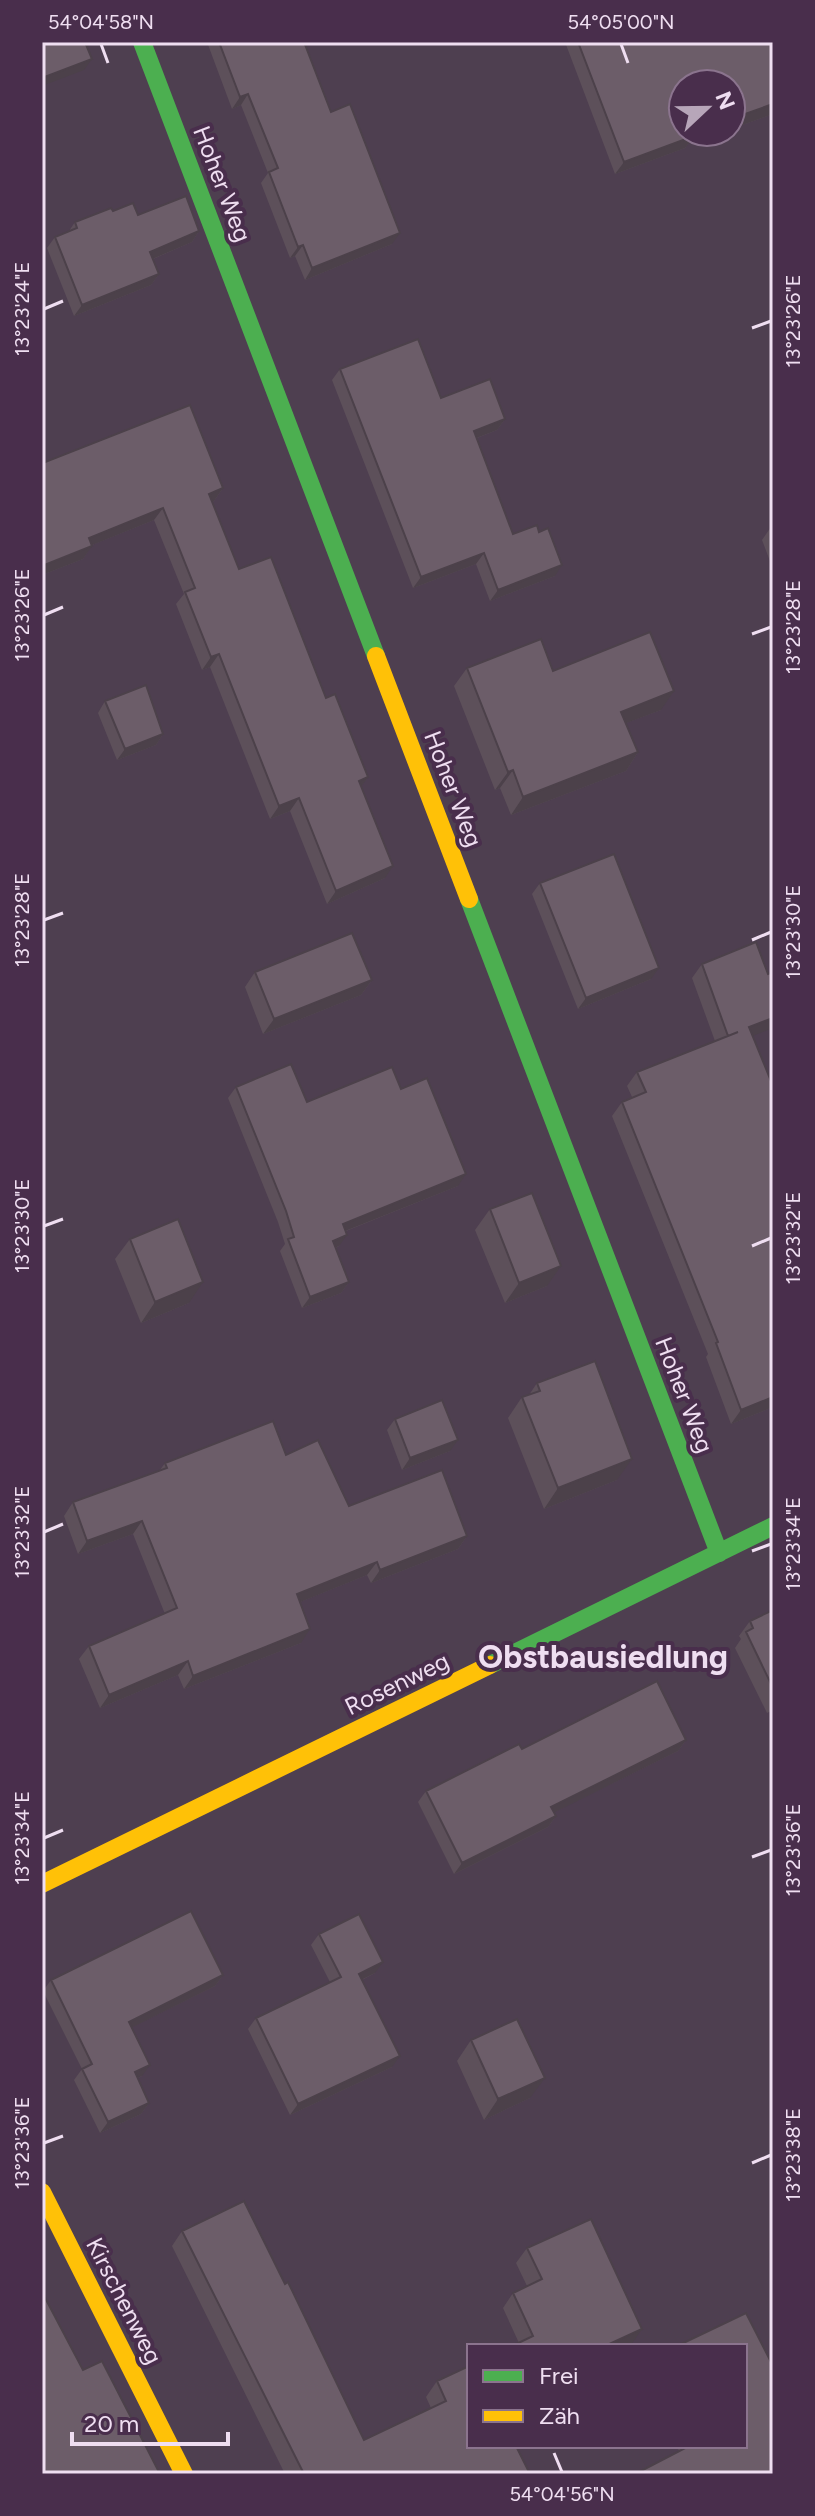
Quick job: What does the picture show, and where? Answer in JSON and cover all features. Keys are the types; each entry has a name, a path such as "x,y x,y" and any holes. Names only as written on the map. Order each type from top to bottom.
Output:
{"street":[{"name":"Hoher Weg","path":"142,42 719,1553"},
{"name":"Rosenweg","path":"42,1884 773,1526"},
{"name":"Kirschenweg","path":"42,2192 184,2474"}],"building":[{"path":"42,42 85,42 92,59 42,78"},
{"path":"219,42 304,42 331,112 350,104 400,233 312,268 303,245 298,247 269,172 278,168 248,94 240,97"},
{"path":"578,42 773,42 773,104 747,113 747,68 667,68 667,146 624,162"},
{"path":"186,196 199,231 150,252 159,274 82,305 55,237 77,228 75,222 111,208 113,211 133,203 138,215"},
{"path":"418,339 441,398 490,379 505,419 474,431 513,534 537,525 539,532 548,528 562,565 498,590 484,553 421,577 340,369"},
{"path":"190,405 223,488 209,494 239,569 271,557 326,698 335,694 368,777 359,781 393,866 336,891 299,798 279,806 219,654 211,657 185,592 195,588 163,508 89,538 92,546 42,566 42,459 43,463"},
{"path":"650,632 674,691 621,712 638,752 523,797 513,770 508,772 467,668 541,639 553,671"},
{"path":"146,685 163,734 125,749 105,701"},
{"path":"614,854 659,968 586,998 540,883"},
{"path":"352,933 372,980 274,1019 255,972"},
{"path":"756,942 768,974 773,972 773,1018 749,1027 773,1086 773,1397 741,1410 718,1342 622,1102 646,1092 637,1072 728,1036 702,964"},
{"path":"291,1064 307,1102 392,1067 401,1089 427,1078 466,1174 343,1224 347,1235 333,1241 349,1282 310,1297 288,1239 294,1237 286,1211 236,1087"},
{"path":"532,1193 561,1266 519,1283 490,1209"},
{"path":"178,1219 203,1282 155,1302 130,1239"},
{"path":"595,1361 632,1459 558,1488 522,1397 540,1391 537,1383"},
{"path":"442,1400 458,1440 410,1458 395,1419"},
{"path":"273,1421 286,1455 318,1440 349,1506 442,1470 467,1536 380,1570 377,1562 297,1594 310,1629 193,1676 188,1661 109,1695 89,1646 177,1608 142,1521 87,1541 73,1502 167,1468 165,1463"},
{"path":"773,1610 773,1688 746,1632 753,1628 750,1621"},
{"path":"657,1681 686,1740 551,1807 556,1816 462,1863 426,1791 519,1744 522,1749"},
{"path":"191,1911 223,1975 129,2022 150,2065 135,2072 149,2103 108,2122 82,2069 92,2064 51,1980"},
{"path":"359,1914 383,1962 359,1974 400,2056 298,2104 256,2018 341,1977 319,1934"},
{"path":"517,2019 545,2078 498,2099 471,2040"},
{"path":"244,2201 285,2284 288,2282 364,2440 446,2401 437,2381 467,2367 467,2448 517,2448 530,2474 304,2474 182,2231"},
{"path":"591,2219 642,2329 609,2344 516,2344 533,2336 513,2293 542,2279 527,2248"},
{"path":"42,2292 83,2370 102,2361 160,2474 42,2474"},
{"path":"746,2313 773,2366 773,2474 635,2474 685,2448 747,2448 747,2344 681,2344"}],"traffic: fast":[{"path":"142,42 376,656"},
{"path":"469,899 719,1553"},
{"path":"490,1665 773,1526"}],"traffic: slow":[{"path":"376,656 469,899"},
{"path":"42,1884 490,1665"},
{"path":"42,2192 184,2474"}],"district":[{"name":"Obstbausiedlung","path":"603,1657"}]}
